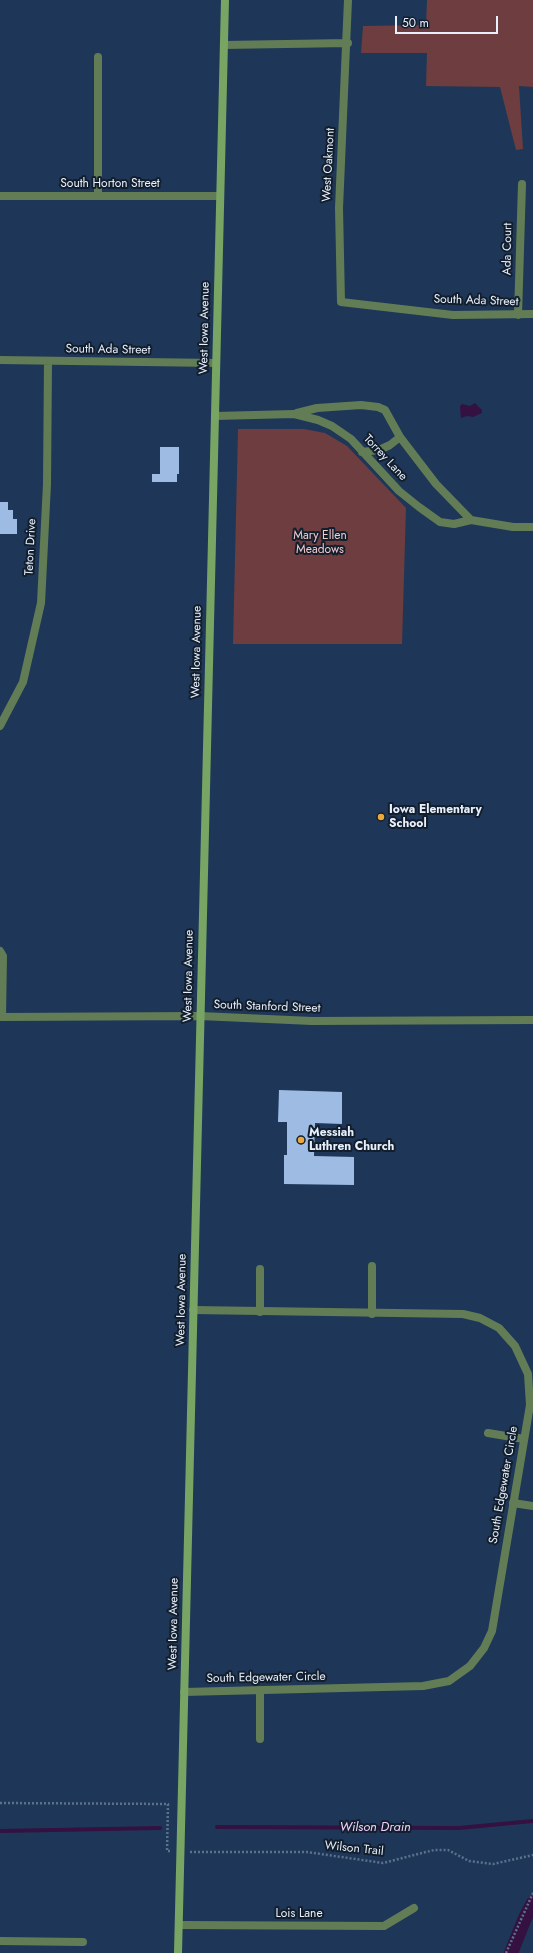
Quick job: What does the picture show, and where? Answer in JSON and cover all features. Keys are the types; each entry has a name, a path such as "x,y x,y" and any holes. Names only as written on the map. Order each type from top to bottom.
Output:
{"street":[{"name":"West Iowa Avenue","path":"178,1953 225,0"},
{"name":"West Oakmont","path":"348,0 348,43 339,208 341,302 370,305"},
{"path":"224,45 348,43"},
{"path":"98,57 98,195"},
{"name":"Ada Court","path":"518,315 522,184"},
{"name":"South Horton Street","path":"0,196 220,196"},
{"name":"South Ada Street","path":"370,305 453,315 533,314"},
{"name":"South Ada Street","path":"0,360 216,363"},
{"name":"Teton Drive","path":"0,726 22,682 41,602 47,484 48,361"},
{"path":"294,414 337,407 378,407 385,410 400,437 436,484 471,520"},
{"name":"Torrey Lane","path":"215,416 294,414 332,426 351,439 399,491 418,507 440,522 454,524 471,520 513,527 533,527"},
{"path":"362,452 379,450 390,445 400,437"},
{"path":"0,952 3,956 1,1017"},
{"name":"South Stanford Street","path":"1,1017 200,1016 312,1021 533,1020"},
{"path":"372,1266 372,1314"},
{"path":"260,1269 260,1312"},
{"name":"South Edgewater Circle","path":"184,1692 423,1686 449,1681 470,1666 484,1648 492,1631 530,1404 528,1374 516,1346 499,1328 480,1318 463,1314 372,1314 193,1310"},
{"path":"488,1433 524,1439"},
{"path":"513,1503 533,1506"},
{"path":"260,1691 260,1739"},
{"name":"Lois Lane","path":"179,1925 384,1926 414,1908"},
{"path":"0,1941 83,1942"}],"path":[{"name":"Wilson Trail","path":"0,1803 168,1804 167,1851 307,1852 383,1863 434,1850 448,1850 469,1861 493,1864 533,1855"},
{"path":"506,1953 533,1892"}],"green space":[{"path":"427,0 533,0 533,87 519,86 523,149 516,150 500,87 426,86 427,53 361,53 363,26 426,25"},
{"name":"Mary Ellen Meadows","path":"238,429 304,429 325,433 347,446 406,508 402,644 233,644"}],"shaded area":[{"path":"475,403 482,410 482,413 473,417 467,416 461,418 460,406 462,404 470,406"}],"building":[{"path":"160,447 179,447 179,474 177,474 177,482 152,482 152,474 160,474"},
{"path":"0,502 8,502 8,510 13,510 13,519 17,519 17,534 0,534"},
{"name":"Messiah Luthren Church","path":"279,1090 342,1092 342,1124 315,1123 314,1156 354,1157 354,1185 284,1184 284,1155 287,1155 287,1122 278,1122"}],"waterway":[{"name":"Wilson Drain","path":"217,1827 459,1828 533,1821"},
{"name":"Wilson Drain","path":"0,1831 160,1828"},
{"path":"511,1953 525,1918 533,1903"}],"place":[{"name":"Iowa Elementary School","path":"381,817"},
{"name":"Messiah Luthren Church","path":"301,1140"}]}
